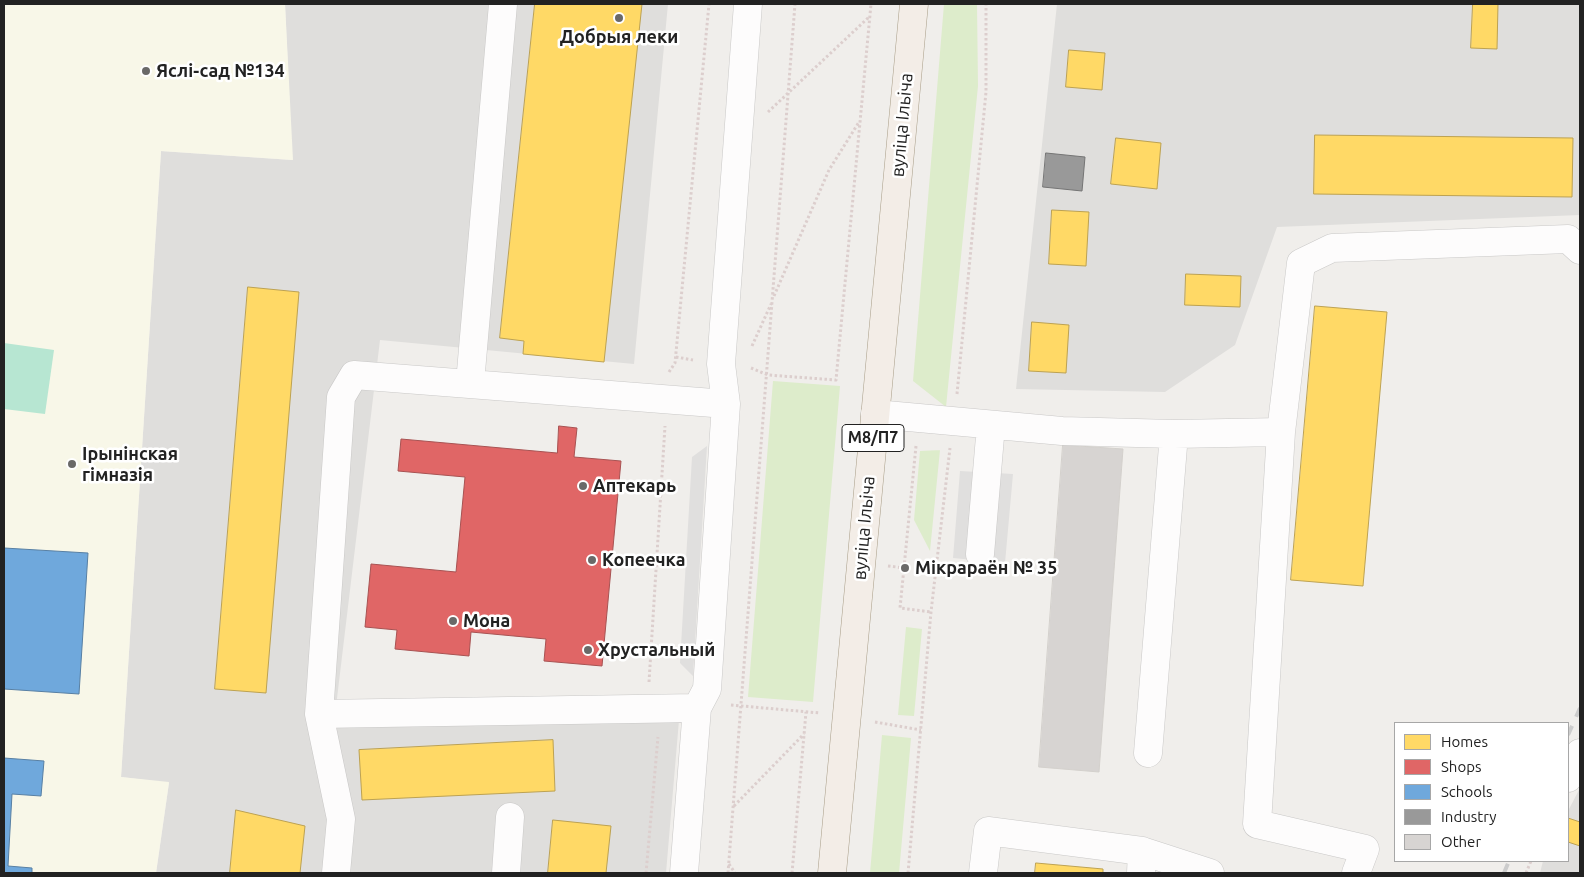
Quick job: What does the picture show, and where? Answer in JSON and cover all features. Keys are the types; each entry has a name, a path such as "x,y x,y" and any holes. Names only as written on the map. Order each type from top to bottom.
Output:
{"main road":[{"name":"вуліца Ільіча","path":"832,873 914,4"}],"street":[{"path":"470,383 503,4"},
{"path":"684,873 697,708 708,689 726,404 732,365 748,4"},
{"path":"1356,873 1365,849 1257,824 1281,432 1301,263 1332,248 1568,239 1580,250"},
{"path":"336,873 342,819 319,714 341,397 354,375 726,404"},
{"path":"875,414 1062,431 1174,434 1281,432"},
{"path":"980,554 991,425"},
{"path":"1148,753 1174,434"},
{"path":"319,714 697,708"},
{"path":"1569,776 1580,753"},
{"path":"506,873 510,817"},
{"path":"983,873 988,831 1141,862 1210,873"}],"path":[{"path":"646,873 661,708 649,688 667,399 669,373 676,357 709,4"},
{"path":"728,873 768,375 795,4"},
{"path":"676,357 732,365 768,375 836,380 871,4"},
{"path":"767,114 870,16"},
{"path":"732,365 772,302 780,278 829,170 859,121"},
{"path":"924,443 916,446 900,608 931,612"},
{"path":"792,873 806,712"},
{"path":"733,806 804,734"},
{"path":"729,864 735,873"}],"shaded area":[{"name":"Ірынінская гімназія","path":"4,4 285,4 293,160 161,151 121,777 169,782 156,873 4,873"},
{"path":"285,4 668,4 634,364 380,340 335,715 679,720 666,873 156,873 169,783 121,777 161,151 292,160"},
{"path":"1057,4 1580,4 1580,215 1277,227 1235,345 1165,392 1016,389"},
{"path":"707,446 693,676 680,663 692,457"},
{"path":"960,471 1013,474 1005,563 953,558"},
{"path":"1580,788 1580,873 1540,873 1543,862 1569,862 1569,809"}],"green space":[{"path":"944,4 977,4 978,86 946,407 913,381"},
{"path":"4,343 54,350 45,414 4,409"},
{"path":"773,381 840,386 813,702 748,697"},
{"path":"940,450 930,551 914,520 920,451"},
{"path":"906,627 922,629 914,716 898,715"},
{"path":"882,735 911,738 899,873 870,873"}],"building: Homes":[{"path":"535,4 642,4 604,362 523,354 524,341 500,338"},
{"path":"1473,4 1498,4 1497,49 1471,48"},
{"path":"1069,50 1105,53 1102,90 1066,87"},
{"path":"1315,135 1573,138 1572,197 1314,194"},
{"path":"1116,138 1161,143 1157,189 1111,184"},
{"path":"1052,210 1089,212 1086,266 1049,264"},
{"path":"1186,274 1241,276 1240,307 1185,305"},
{"path":"248,287 299,292 266,693 215,689"},
{"path":"1315,306 1387,312 1363,586 1291,580"},
{"path":"1032,322 1069,325 1066,373 1029,371"},
{"path":"553,740 555,791 362,800 359,750"},
{"path":"236,810 305,826 300,873 230,873"},
{"path":"1569,818 1580,822 1580,846 1569,842"},
{"path":"553,820 611,826 606,873 548,873"},
{"path":"1036,863 1103,869 1103,873 1035,873"}],"building: Shops":[{"path":"559,426 577,428 574,457 621,461 602,666 544,661 546,639 471,632 469,656 395,649 397,630 365,627 371,564 456,572 465,477 398,471 401,439 557,453"}],"building: Schools":[{"path":"4,548 88,553 79,694 4,689"},
{"path":"4,758 44,761 41,796 12,794 8,866 32,868 32,873 4,873"}],"building: Industry":[{"path":"1046,153 1085,157 1082,191 1043,187"}],"building: Other":[{"path":"1063,445 1123,449 1099,772 1039,767"}],"railway":[{"path":"1569,733 1580,708"},
{"path":"1504,873 1509,862"}],"place":[{"name":"Добрыя леки","path":"619,18"},
{"name":"Яслі-сад №134","path":"146,71"},
{"name":"Ірынінская гімназія","path":"72,464"},
{"name":"Аптекарь","path":"583,486"},
{"name":"Копеечка","path":"592,560"},
{"name":"Мікрараён № 35","path":"905,568"},
{"name":"Мона","path":"453,621"},
{"name":"Хрустальный","path":"588,650"}]}
